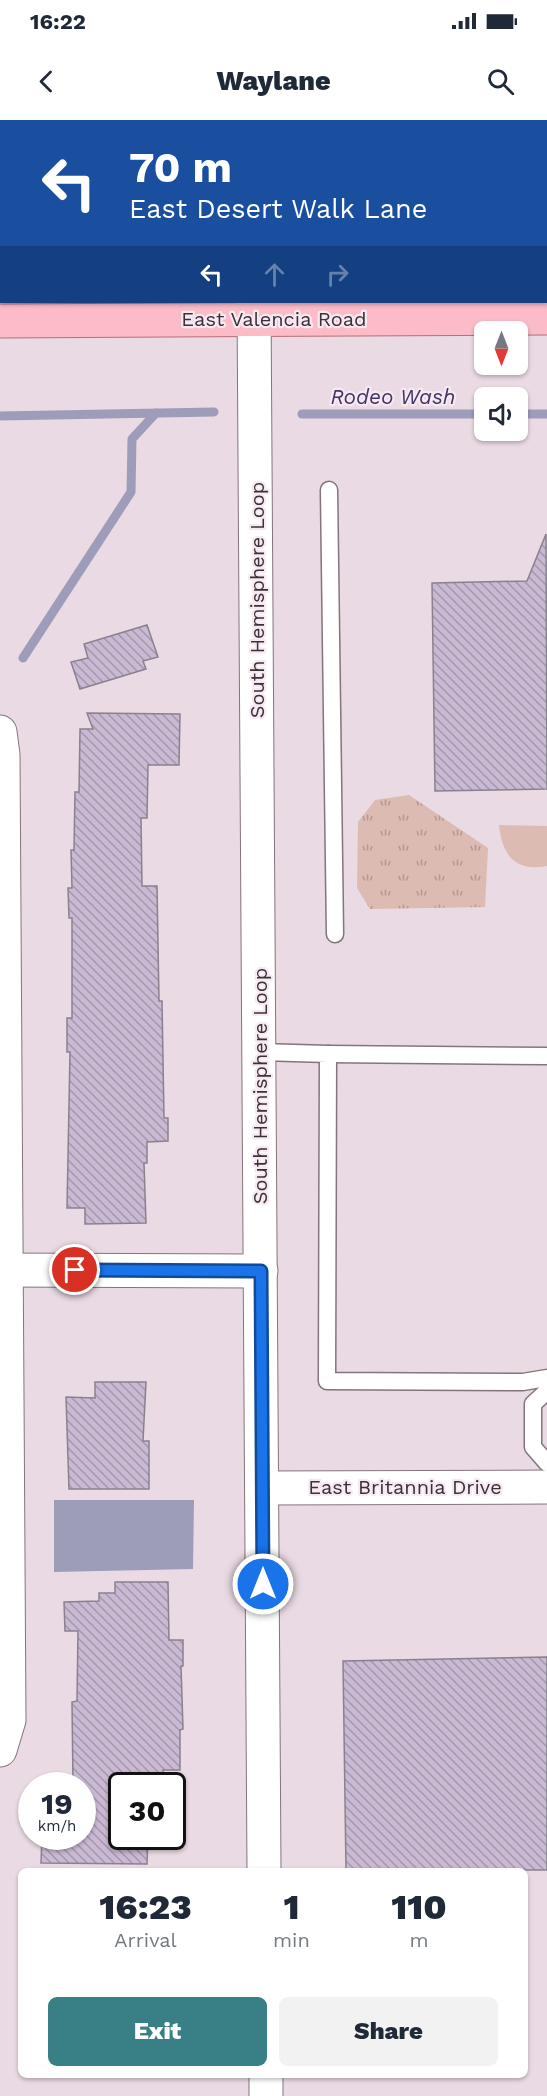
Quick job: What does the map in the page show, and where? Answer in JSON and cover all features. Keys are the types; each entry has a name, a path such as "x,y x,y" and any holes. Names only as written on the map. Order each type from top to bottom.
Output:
{"main road":[{"name":"East Valencia Road","path":"0,321 255,310 547,318"}],"street":[{"name":"South Hemisphere Loop","path":"255,310 264,1868"},
{"path":"0,732 3,755 3,1270 9,1720 0,1750"},
{"path":"3,1270 261,1271"},
{"name":"East Britannia Drive","path":"262,1488 547,1487"},
{"path":"266,2078 266,2096"}],"lane":[{"path":"329,490 335,934"},
{"path":"260,1052 547,1056"},
{"path":"328,1054 327,1381 523,1382 545,1386 533,1404 533,1447 547,1462"}],"green space":[{"path":"409,795 488,848 485,907 370,909 357,888 358,822 375,800"},
{"path":"499,825 547,826 547,866 526,866 512,859 503,845"}],"water":[{"path":"54,1500 194,1500 193,1569 54,1572"}],"building":[{"path":"546,534 547,789 435,791 432,583 527,581"},
{"path":"147,625 158,657 143,661 146,669 80,689 71,662 88,658 84,644"},
{"path":"87,713 180,714 179,765 148,765 147,818 141,818 142,886 157,886 164,1118 168,1118 168,1141 147,1142 147,1163 144,1163 146,1223 85,1224 85,1208 67,1208 70,1052 67,1052 67,1018 72,1018 72,918 69,918 68,888 72,888 71,850 74,850 75,792 79,792 80,729 93,729"},
{"path":"95,1382 146,1382 143,1441 149,1441 149,1489 69,1489 66,1397 95,1398"},
{"path":"115,1582 168,1582 169,1640 183,1640 183,1666 181,1666 183,1729 180,1730 180,1770 108,1772 108,1850 148,1850 147,1864 41,1863 41,1850 96,1850 96,1772 73,1772 72,1702 77,1701 78,1631 65,1631 64,1602 99,1601 99,1593 115,1593"},
{"path":"547,1657 547,1870 528,1870 528,1868 346,1868 343,1661"}],"waterway":[{"path":"0,416 214,412"},
{"path":"23,658 131,492 132,439 156,413"},
{"name":"Rodeo Wash","path":"302,414 474,414"},
{"name":"Rodeo Wash","path":"528,414 547,414"}],"route":[{"path":"75,1270 261,1271 263,1584"}]}
